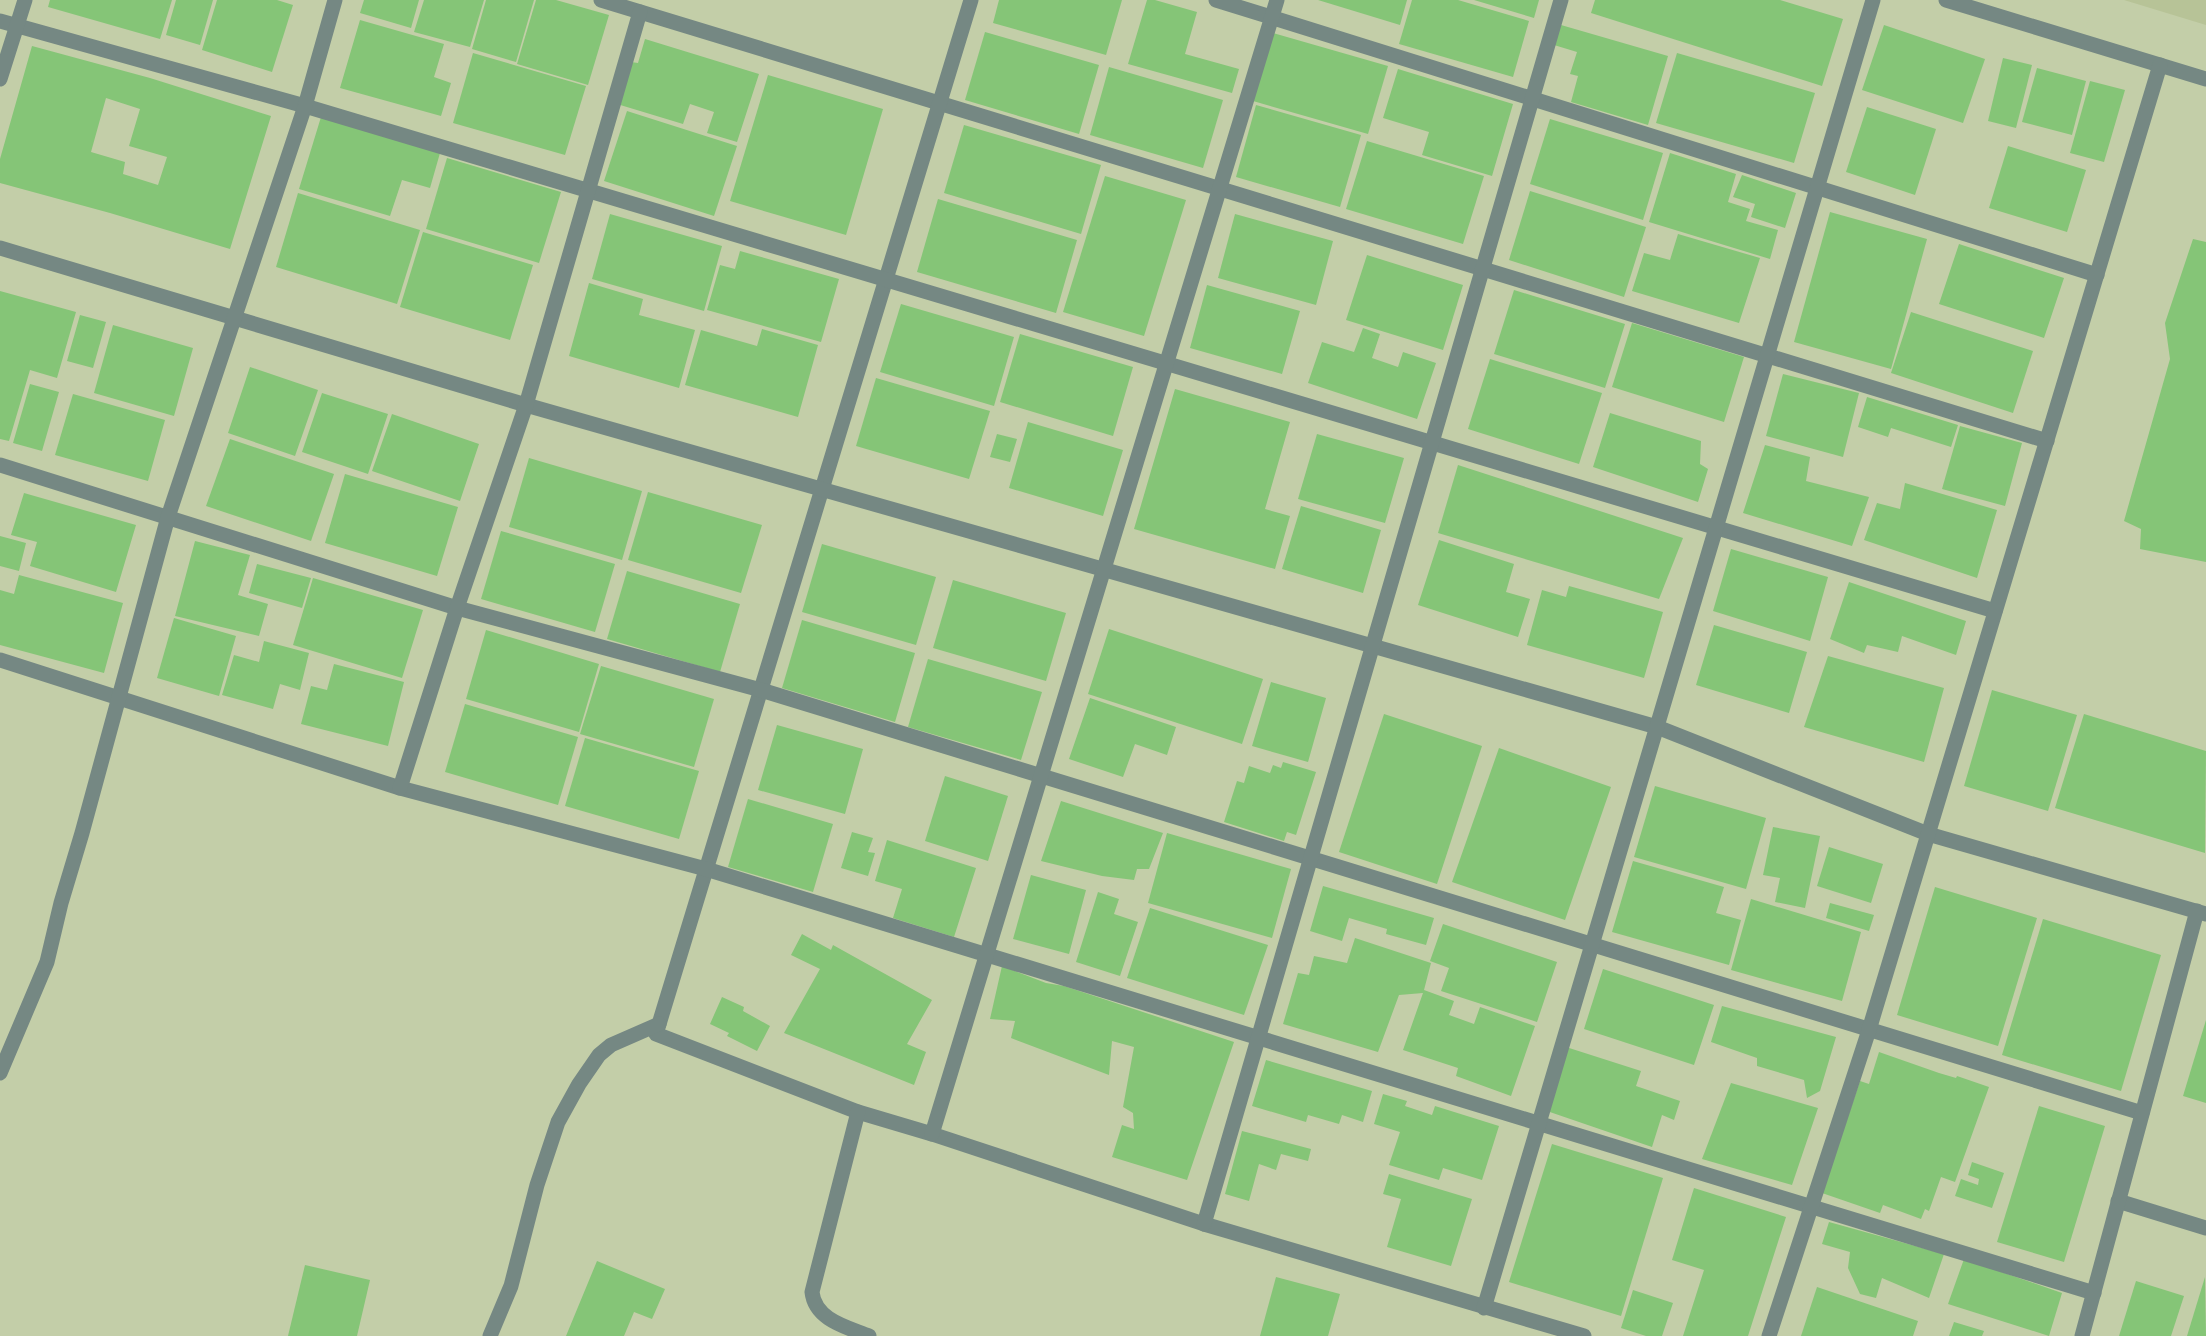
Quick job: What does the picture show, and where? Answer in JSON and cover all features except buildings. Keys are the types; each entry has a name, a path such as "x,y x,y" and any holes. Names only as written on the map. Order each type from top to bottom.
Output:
{"street":[{"path":"0,79 25,0"},
{"path":"0,1072 47,962 117,697 168,517 305,106 334,0"},
{"path":"601,0 2047,441"},
{"path":"971,0 656,1034 665,1040 858,1112 932,1134 1204,1224 1584,1336"},
{"path":"1216,0 2097,275"},
{"path":"932,1134 1277,0"},
{"path":"1204,1224 1561,0"},
{"path":"1484,1308 1873,0"},
{"path":"1947,0 2206,79"},
{"path":"400,788 457,608 526,405 640,12"},
{"path":"0,21 305,106 1995,611"},
{"path":"1769,1336 1869,1030 2160,65"},
{"path":"0,248 526,405 1657,727 1928,834 2201,913 2142,1113 2082,1336"},
{"path":"0,465 457,608 761,690 2142,1113"},
{"path":"0,660 400,788 706,869 2094,1293"},
{"path":"490,1336 511,1286 537,1185 558,1122 579,1083 598,1055 612,1045 659,1024"},
{"path":"858,1112 812,1293 813,1303 821,1314 869,1336"},
{"path":"2118,1201 2206,1228"}],"shaded area":[{"path":"2124,0 2206,0 2206,25"}]}
